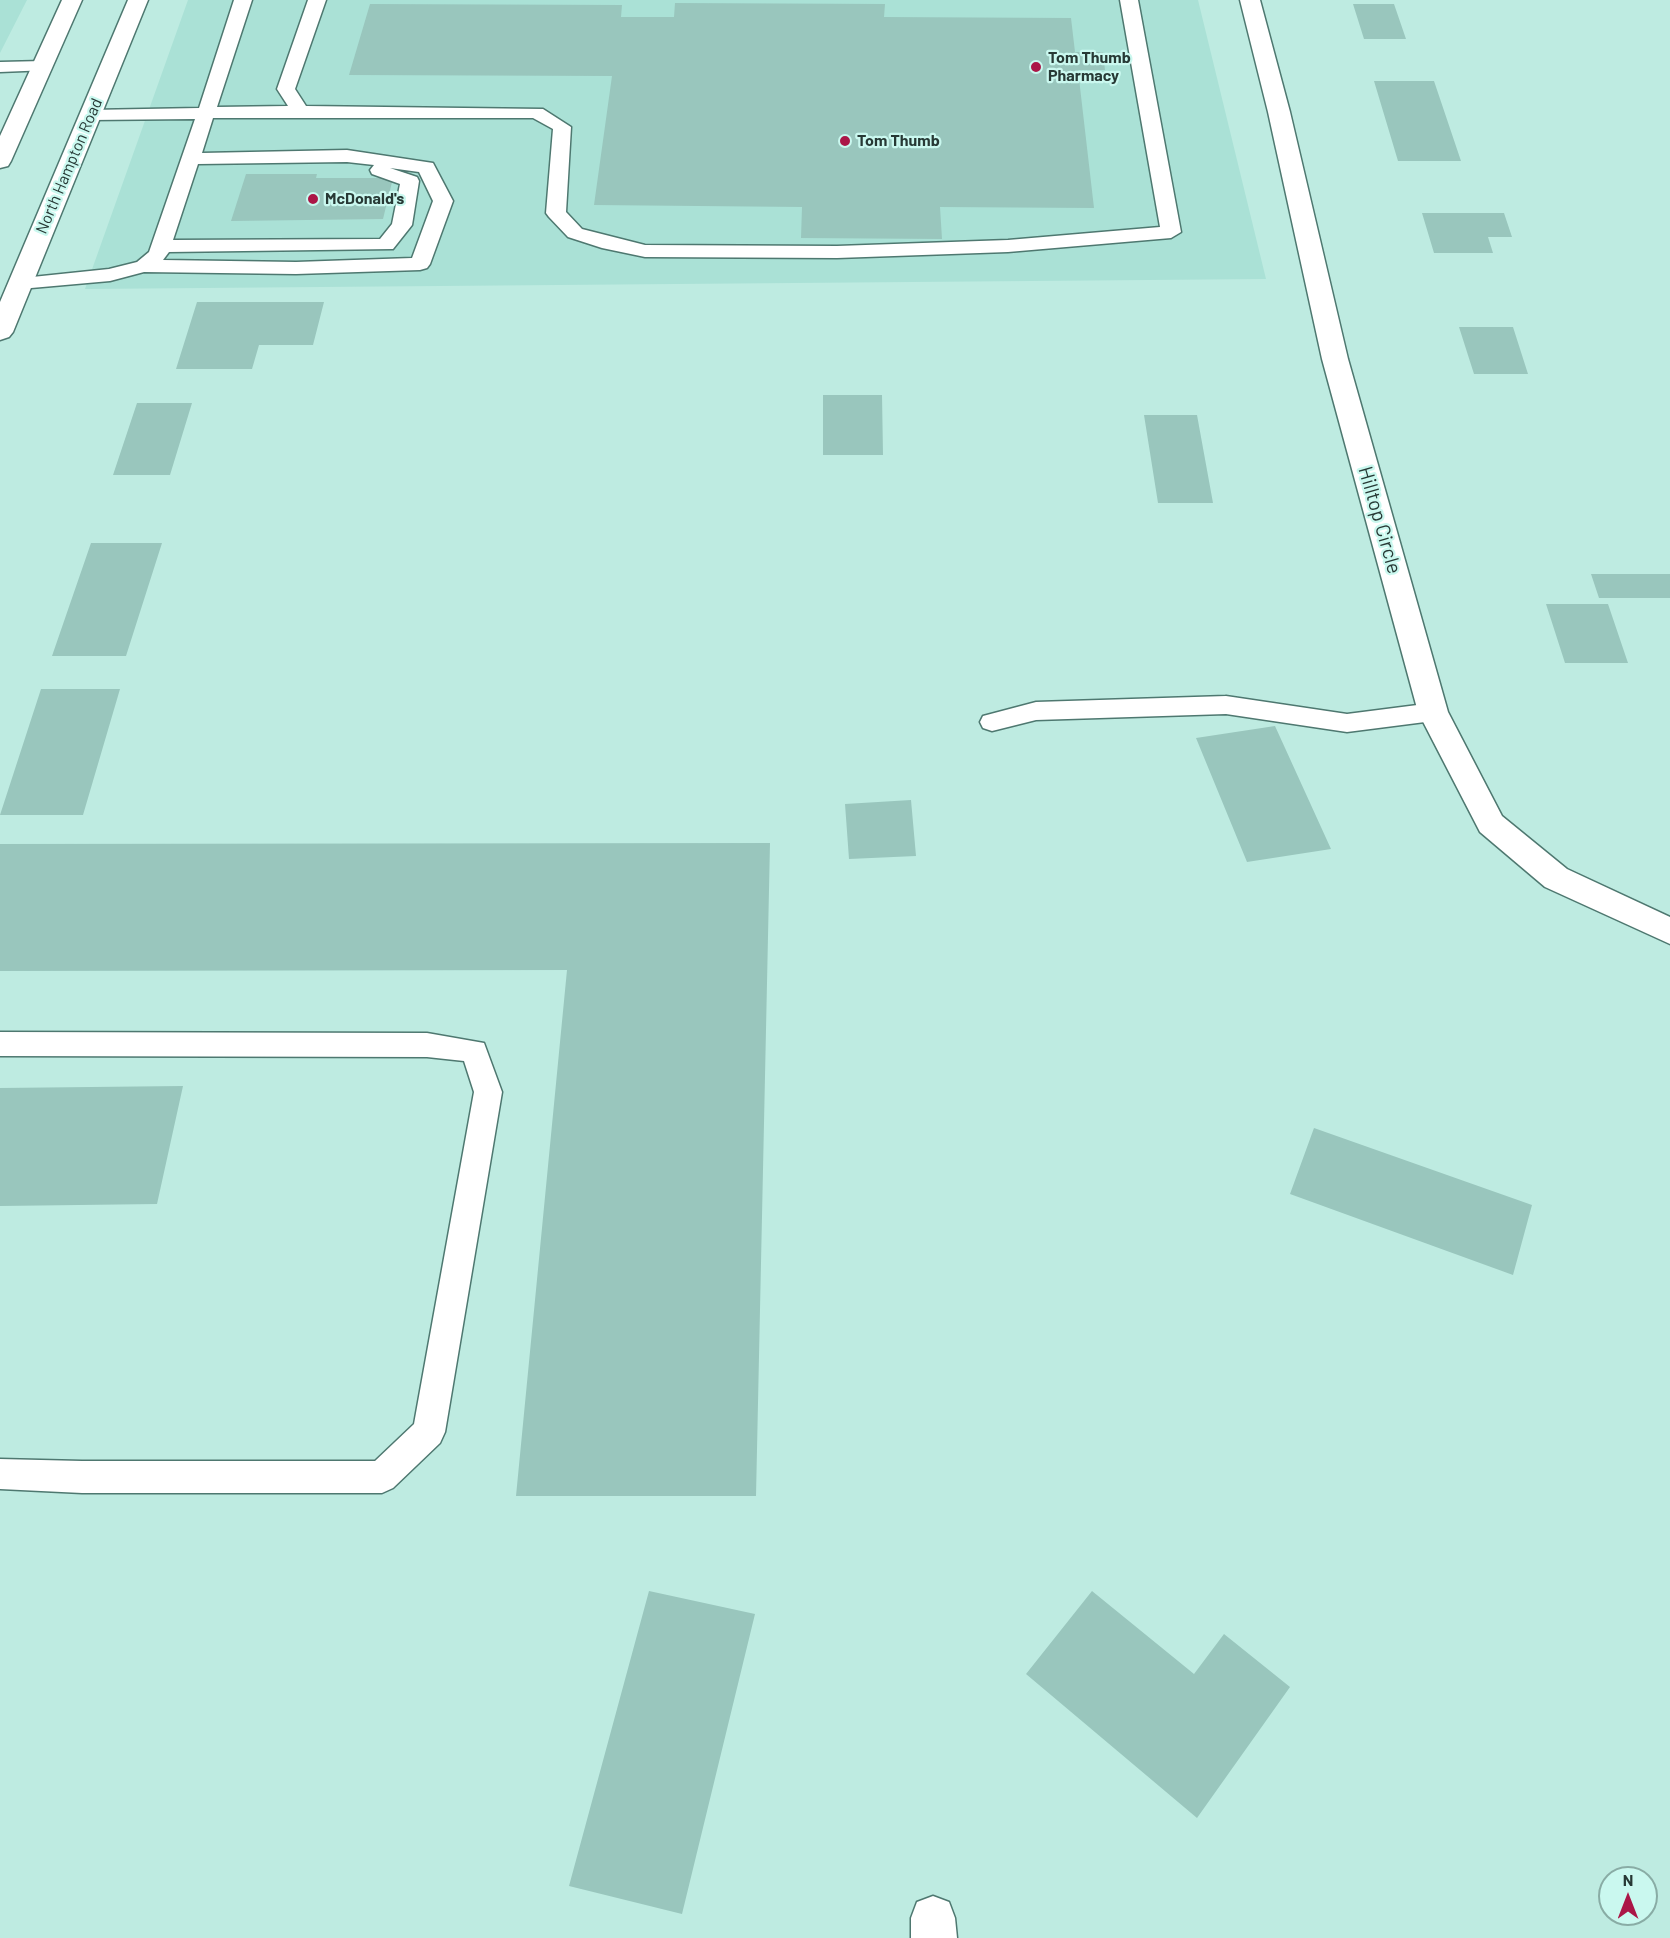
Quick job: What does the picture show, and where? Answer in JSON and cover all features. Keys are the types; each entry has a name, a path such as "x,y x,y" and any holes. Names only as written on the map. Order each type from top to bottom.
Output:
{"street":[{"path":"0,161 72,0"},
{"name":"North Hampton Road","path":"0,332 10,283 90,115 138,0"},
{"name":"Hilltop Circle","path":"1250,0 1279,112 1335,359 1433,712 1491,824 1556,878 1670,931"}],"lane":[{"path":"144,267 154,260 161,246 243,0"},
{"path":"301,111 286,89 317,0"},
{"path":"90,115 301,111 537,113 562,127 556,213 575,233 609,244 645,250 837,252 985,247 1171,232 1129,0"},
{"path":"0,67 43,66"},
{"path":"10,283 110,274 144,267 296,268 420,264 443,201 426,167 347,156 190,159"},
{"path":"161,246 386,245 402,225 410,181 385,170 224,170 190,159"},
{"path":"992,722 1036,711 1164,706 1226,705 1347,723 1433,712"},
{"path":"0,1044 428,1045 474,1052 488,1092 429,1432 381,1477 82,1477 0,1474"}],"shaded area":[{"path":"0,0 27,0 0,53"},
{"path":"188,0 1198,0 1266,279 85,289"}],"building":[{"name":"Tom Thumb","path":"675,3 885,4 884,17 1071,18 1075,52 1103,52 1105,70 1078,70 1094,208 940,207 942,239 801,238 802,207 594,205 612,76 349,75 370,4 622,5 621,17 674,17"},
{"path":"1353,4 1394,4 1406,39 1364,39"},
{"path":"1374,81 1434,81 1461,161 1398,161"},
{"name":"McDonald's","path":"246,174 317,174 316,178 393,178 383,219 231,221"},
{"path":"1422,213 1504,213 1512,237 1488,237 1493,253 1434,253"},
{"path":"197,302 324,302 313,345 259,345 252,369 176,369"},
{"path":"1459,327 1513,327 1528,374 1474,374"},
{"path":"823,395 882,395 883,455 823,455"},
{"path":"137,403 192,403 170,475 113,475"},
{"path":"1144,415 1197,415 1213,503 1158,503"},
{"path":"91,543 162,543 126,656 52,656"},
{"path":"1591,574 1670,574 1670,598 1599,598"},
{"path":"1546,604 1608,604 1628,663 1565,663"},
{"path":"41,689 120,689 83,815 0,815"},
{"path":"1275,726 1331,849 1247,862 1196,738"},
{"path":"911,800 916,856 849,859 845,804"},
{"path":"770,843 756,1496 516,1496 567,970 0,971 0,844"},
{"path":"183,1086 157,1204 0,1206 0,1088"},
{"path":"1314,1128 1532,1205 1513,1275 1290,1194"},
{"path":"649,1591 755,1614 682,1914 569,1886"},
{"path":"1092,1591 1194,1674 1224,1634 1290,1687 1197,1818 1026,1674"}],"place":[{"name":"Tom Thumb Pharmacy","path":"1036,67"},
{"name":"Tom Thumb","path":"845,141"},
{"name":"McDonald's","path":"313,199"}]}
